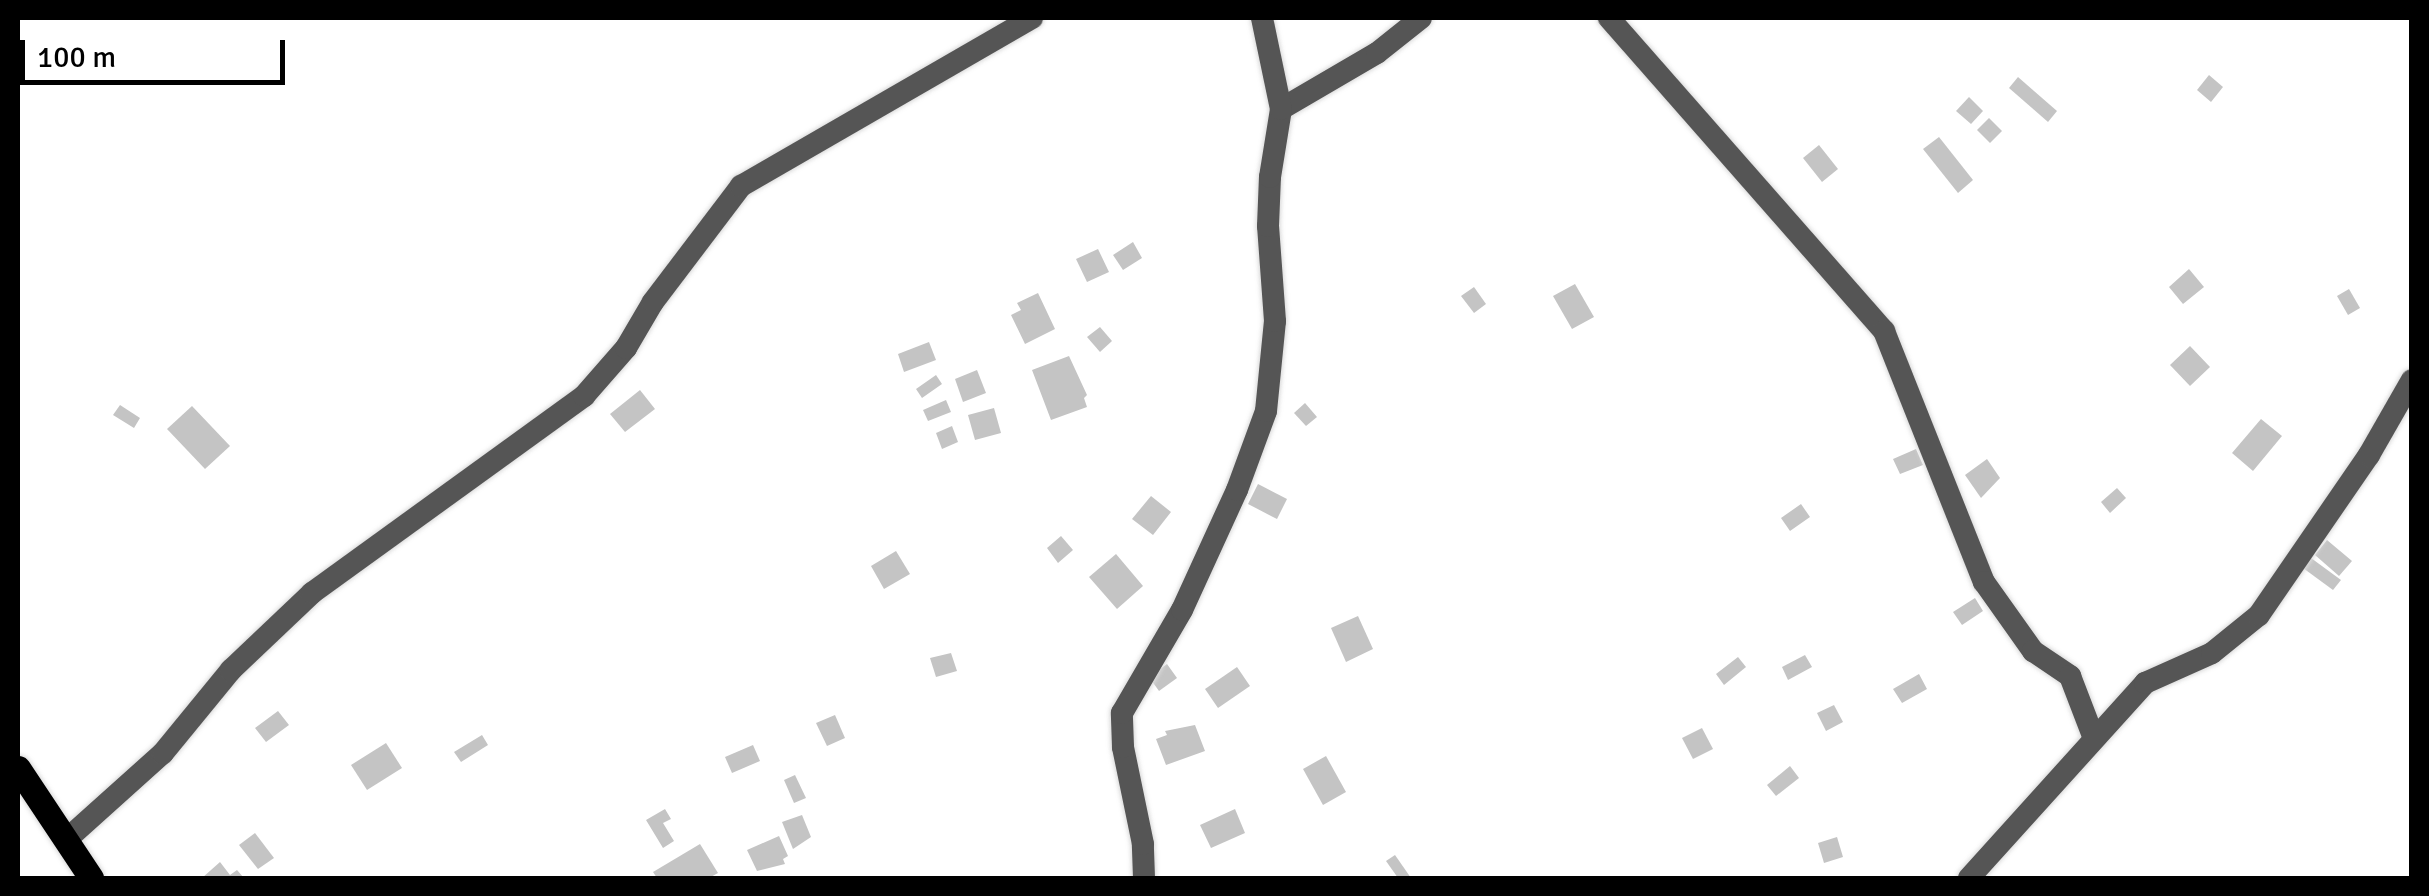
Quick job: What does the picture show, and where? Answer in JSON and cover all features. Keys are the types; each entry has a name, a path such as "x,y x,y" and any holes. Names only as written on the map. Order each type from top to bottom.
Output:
{"main road":[{"path":"18,768 91,878"}],"street":[{"path":"66,840 164,753 231,670 312,593 584,396 626,348 654,302 741,186 1032,18"},
{"path":"1144,878 1143,844 1124,747 1122,712 1182,610 1237,490 1266,411 1275,321 1268,226 1270,178 1281,109 1262,18"},
{"path":"1281,109 1377,53 1421,18"},
{"path":"1609,18 1884,331 1984,582 2034,651 2057,663 2070,676 2093,736"},
{"path":"1969,878 2093,736 2145,683 2212,653 2259,615 2369,455 2412,380"}],"building":[{"path":"2209,75 2223,87 2211,102 2197,90"},
{"path":"2018,77 2057,111 2048,122 2009,88"},
{"path":"1969,97 1983,111 1971,124 1956,111"},
{"path":"1989,118 2002,131 1990,143 1977,130"},
{"path":"1939,137 1973,180 1958,193 1923,149"},
{"path":"1819,145 1838,169 1822,182 1803,158"},
{"path":"1133,242 1142,258 1123,270 1113,255"},
{"path":"1098,249 1109,272 1087,282 1076,259"},
{"path":"2189,269 2204,287 2183,304 2169,287"},
{"path":"1575,284 1594,317 1572,329 1553,296"},
{"path":"1474,287 1486,304 1474,313 1461,296"},
{"path":"2349,289 2360,308 2348,315 2337,296"},
{"path":"1038,293 1055,329 1025,344 1011,315 1021,310 1017,303"},
{"path":"1100,327 1112,341 1100,352 1087,337"},
{"path":"929,342 936,360 904,372 898,354"},
{"path":"2190,346 2210,367 2190,386 2170,365"},
{"path":"1069,356 1087,395 1087,407 1051,420 1032,370"},
{"path":"977,370 986,393 963,402 955,379"},
{"path":"936,375 942,384 922,398 916,389"},
{"path":"640,390 655,409 625,432 610,414"},
{"path":"946,400 951,412 928,421 923,410"},
{"path":"1305,403 1317,417 1306,426 1294,413"},
{"path":"120,405 140,418 134,428 113,415"},
{"path":"192,406 230,446 205,469 167,429"},
{"path":"994,408 1001,433 975,440 968,415"},
{"path":"2261,419 2282,436 2253,471 2232,453"},
{"path":"952,426 958,442 942,449 936,433"},
{"path":"1916,449 1923,465 1900,474 1893,459"},
{"path":"1987,459 2000,478 1981,498 1965,475"},
{"path":"1258,484 1287,499 1277,519 1248,504"},
{"path":"2117,488 2126,498 2110,513 2101,502"},
{"path":"1151,496 1171,512 1153,535 1132,519"},
{"path":"1801,504 1810,517 1790,531 1781,518"},
{"path":"1061,536 1073,550 1058,563 1047,548"},
{"path":"2327,540 2352,561 2339,576 2315,555"},
{"path":"896,551 910,574 884,589 871,566"},
{"path":"1116,554 1143,586 1117,609 1089,577"},
{"path":"2311,558 2341,580 2333,590 2303,568"},
{"path":"1975,598 1983,611 1962,625 1953,612"},
{"path":"1358,616 1373,649 1346,662 1331,628"},
{"path":"951,653 957,671 936,677 930,658"},
{"path":"1805,655 1812,667 1788,680 1782,667"},
{"path":"1738,657 1746,667 1724,685 1716,674"},
{"path":"1167,664 1177,678 1159,691 1149,677"},
{"path":"1237,667 1250,686 1218,708 1205,689"},
{"path":"1919,674 1927,689 1902,703 1893,689"},
{"path":"1834,705 1843,722 1826,731 1817,713"},
{"path":"278,711 289,725 266,742 255,728"},
{"path":"835,715 845,738 827,746 816,723"},
{"path":"1195,725 1205,751 1166,765 1156,739 1167,735 1165,731"},
{"path":"1702,728 1713,749 1693,759 1682,738"},
{"path":"482,735 488,745 461,762 454,752"},
{"path":"386,743 402,768 367,790 351,765"},
{"path":"753,745 760,761 732,773 725,757"},
{"path":"1326,756 1346,792 1323,805 1303,769"},
{"path":"1790,766 1799,778 1776,796 1767,785"},
{"path":"795,775 806,798 794,803 784,780"},
{"path":"665,809 671,819 663,823 674,841 663,848 646,820"},
{"path":"1235,809 1245,833 1211,848 1200,825"},
{"path":"802,815 811,837 793,849 782,822"},
{"path":"255,833 274,858 258,869 239,845"},
{"path":"779,836 788,856 783,859 785,864 757,871 747,850"},
{"path":"1837,837 1843,857 1824,863 1818,843"},
{"path":"700,844 718,873 709,878 657,878 653,872"},
{"path":"1395,855 1411,878 1398,878 1386,861"},
{"path":"220,862 230,875 237,870 244,878 202,878"}]}
